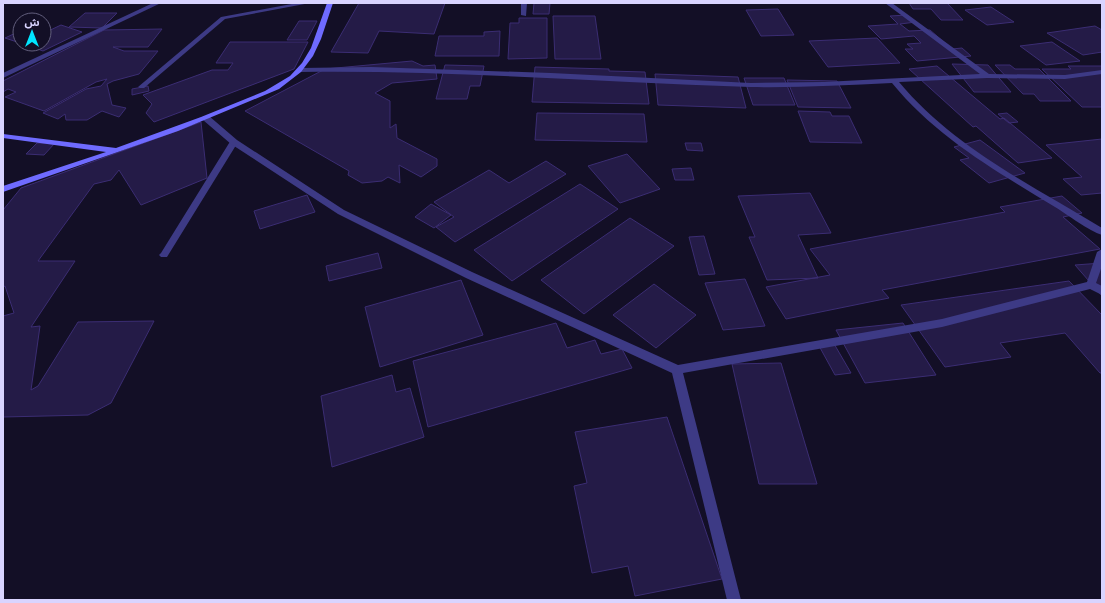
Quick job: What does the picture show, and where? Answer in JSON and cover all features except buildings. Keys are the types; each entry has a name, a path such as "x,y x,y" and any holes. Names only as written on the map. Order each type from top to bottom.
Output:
{"street":[{"path":"3,76 158,3"},
{"path":"142,86 223,18 307,3"},
{"path":"3,190 206,118 273,89 294,76 300,70 316,44 330,3"},
{"path":"524,3 524,15"},
{"path":"888,3 987,76"},
{"path":"300,70 371,69 543,74 752,85 894,81 987,76 1065,77 1102,72"},
{"path":"1094,74 1102,79"},
{"path":"894,81 906,97 927,119 965,148 1102,232"},
{"path":"206,118 234,142 341,212 469,275 677,370 942,323 1091,286 1102,291"},
{"path":"3,136 117,150"},
{"path":"164,255 234,142"},
{"path":"1091,286 1102,252"},
{"path":"677,370 734,600"}]}
